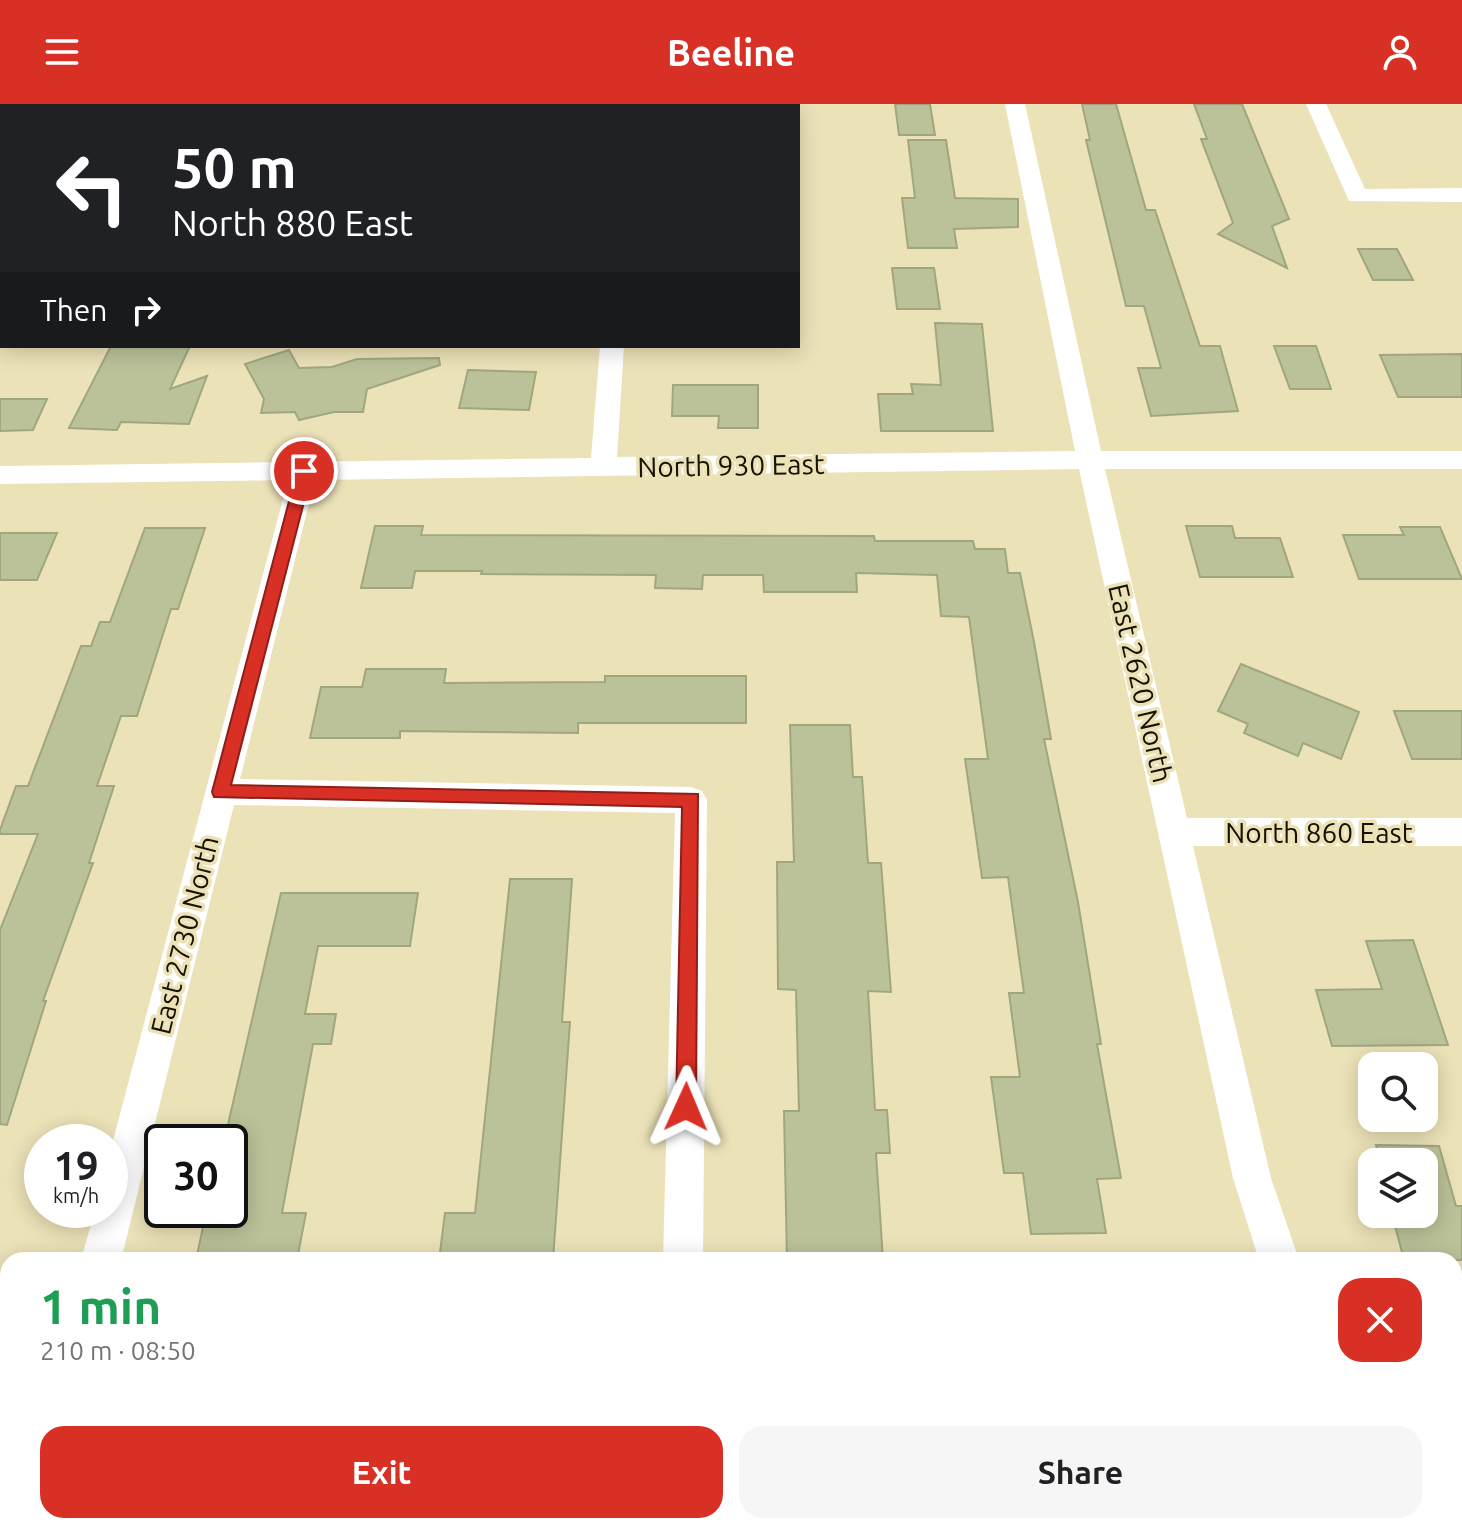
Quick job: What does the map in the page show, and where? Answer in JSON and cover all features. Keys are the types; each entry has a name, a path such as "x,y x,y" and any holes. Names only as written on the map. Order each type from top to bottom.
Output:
{"street":[{"name":"East 2620 North","path":"1015,104 1090,460 1252,1178 1276,1252"},
{"path":"1316,104 1357,196 1462,195"},
{"path":"603,467 612,348"},
{"name":"North 930 East","path":"0,475 1090,460 1462,460"},
{"name":"East 2730 North","path":"103,1252 304,471"},
{"path":"221,792 691,800 683,1252"},
{"name":"North 860 East","path":"1175,832 1462,832"}],"building":[{"path":"895,104 930,104 935,135 899,135"},
{"path":"1082,104 1116,104 1146,210 1155,210 1200,346 1220,346 1238,411 1151,416 1138,368 1161,368 1144,306 1126,306 1086,140 1090,140"},
{"path":"1194,104 1242,104 1289,219 1272,226 1287,268 1218,234 1233,223 1201,139 1207,139"},
{"path":"908,140 946,140 955,198 1018,199 1018,227 954,229 957,248 908,248 902,198 915,198"},
{"path":"1358,249 1397,249 1413,280 1373,280"},
{"path":"892,268 934,268 940,309 897,309"},
{"path":"935,323 982,324 993,431 881,431 878,394 913,394 911,384 941,385"},
{"path":"1274,346 1316,346 1331,389 1290,389"},
{"path":"110,348 189,348 170,389 207,376 189,424 121,422 117,430 69,428"},
{"path":"289,350 299,368 332,367 357,359 439,358 440,365 367,389 363,412 334,412 299,420 295,412 261,413 264,399 245,364"},
{"path":"1462,354 1462,397 1398,397 1380,355"},
{"path":"468,370 536,372 529,410 459,408"},
{"path":"673,385 758,385 758,428 718,428 719,416 672,416"},
{"path":"0,399 47,399 33,430 0,431"},
{"path":"375,526 423,526 421,535 874,536 875,541 973,541 975,549 1005,549 1008,573 1020,573 1034,642 1051,739 1044,739 1078,902 1101,1044 1097,1044 1121,1178 1097,1179 1106,1233 1031,1234 1023,1173 1004,1173 991,1077 1020,1077 1009,993 1024,993 1008,877 982,878 965,759 988,759 969,617 941,616 937,575 856,573 857,592 764,592 763,575 703,575 702,589 655,588 656,575 415,571 412,588 361,588"},
{"path":"1186,526 1232,526 1235,538 1280,538 1293,577 1200,577"},
{"path":"1400,527 1440,527 1462,579 1359,579 1343,535 1404,535"},
{"path":"145,528 205,528 178,609 171,609 137,716 121,716 97,786 114,786 89,863 93,863 43,1001 46,1001 7,1125 0,1124 0,930 38,834 0,834 0,830 16,786 28,786 81,646 91,646 100,622 110,622"},
{"path":"0,533 57,533 37,580 0,580"},
{"path":"1241,664 1359,712 1341,759 1303,743 1298,756 1244,733 1248,724 1218,711"},
{"path":"366,669 446,669 444,683 605,682 605,676 746,676 746,723 578,723 578,733 400,731 400,738 310,738 321,687 362,687"},
{"path":"1394,711 1462,711 1462,759 1412,759"},
{"path":"790,725 850,725 853,777 862,777 868,863 881,863 891,992 868,991 875,1110 887,1110 890,1153 876,1153 882,1252 787,1252 784,1111 799,1111 796,990 778,989 777,862 794,862"},
{"path":"510,879 572,879 562,1022 570,1022 554,1252 440,1252 445,1213 475,1213"},
{"path":"281,893 418,893 410,946 318,946 305,1014 336,1014 331,1044 313,1044 282,1213 306,1213 299,1252 198,1252 203,1228 248,1228 248,1124 228,1124"},
{"path":"1413,940 1448,1045 1332,1046 1316,990 1382,989 1366,941"},
{"path":"1376,1145 1439,1146 1456,1206 1462,1206 1462,1252 1402,1252 1396,1228 1438,1228 1438,1148 1377,1148"}],"route":[{"path":"304,471 221,792 691,800 686,1107"}]}
